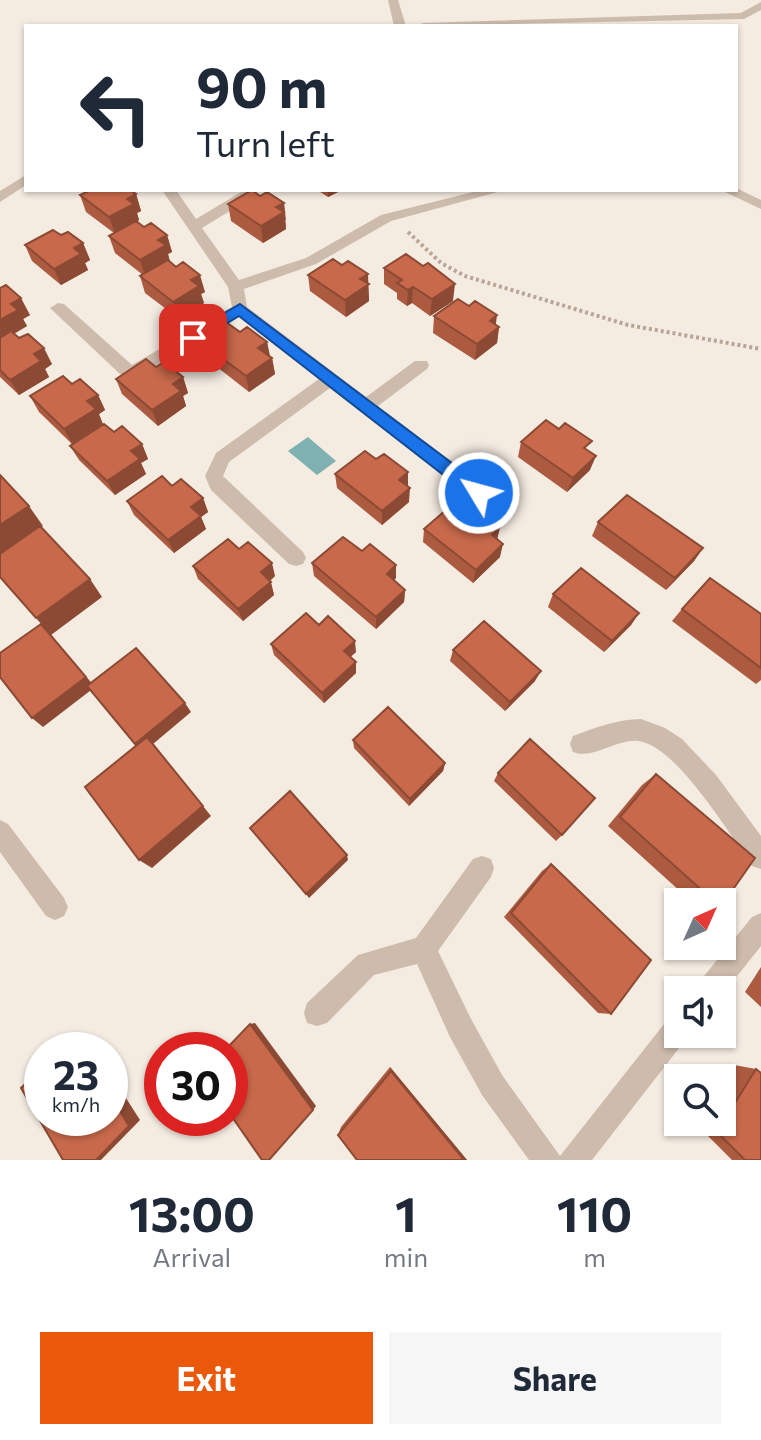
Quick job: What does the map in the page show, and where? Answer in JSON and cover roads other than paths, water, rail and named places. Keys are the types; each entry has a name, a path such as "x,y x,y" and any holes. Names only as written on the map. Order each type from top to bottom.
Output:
{"street":[{"path":"393,0 399,24"},
{"path":"744,16 761,5"},
{"path":"543,24 744,16 761,23"},
{"path":"0,198 24,180"},
{"path":"170,192 236,286 240,309 479,493"},
{"path":"236,286 311,261 386,218 490,192"},
{"path":"732,192 761,205"},
{"path":"194,227 246,195"},
{"path":"58,308 126,370 134,371 240,309"},
{"path":"365,407 421,365"},
{"path":"296,558 218,485 214,476 222,458 329,380"},
{"path":"581,744 634,730 661,736 683,753 761,857"},
{"path":"0,832 55,907"},
{"path":"317,1013 367,964 424,949 482,868"},
{"path":"720,976 761,926"},
{"path":"424,949 460,1027 492,1085 547,1160"},
{"path":"573,1160 664,1046"}],"water":[{"path":"308,437 336,461 317,475 288,451"}]}
